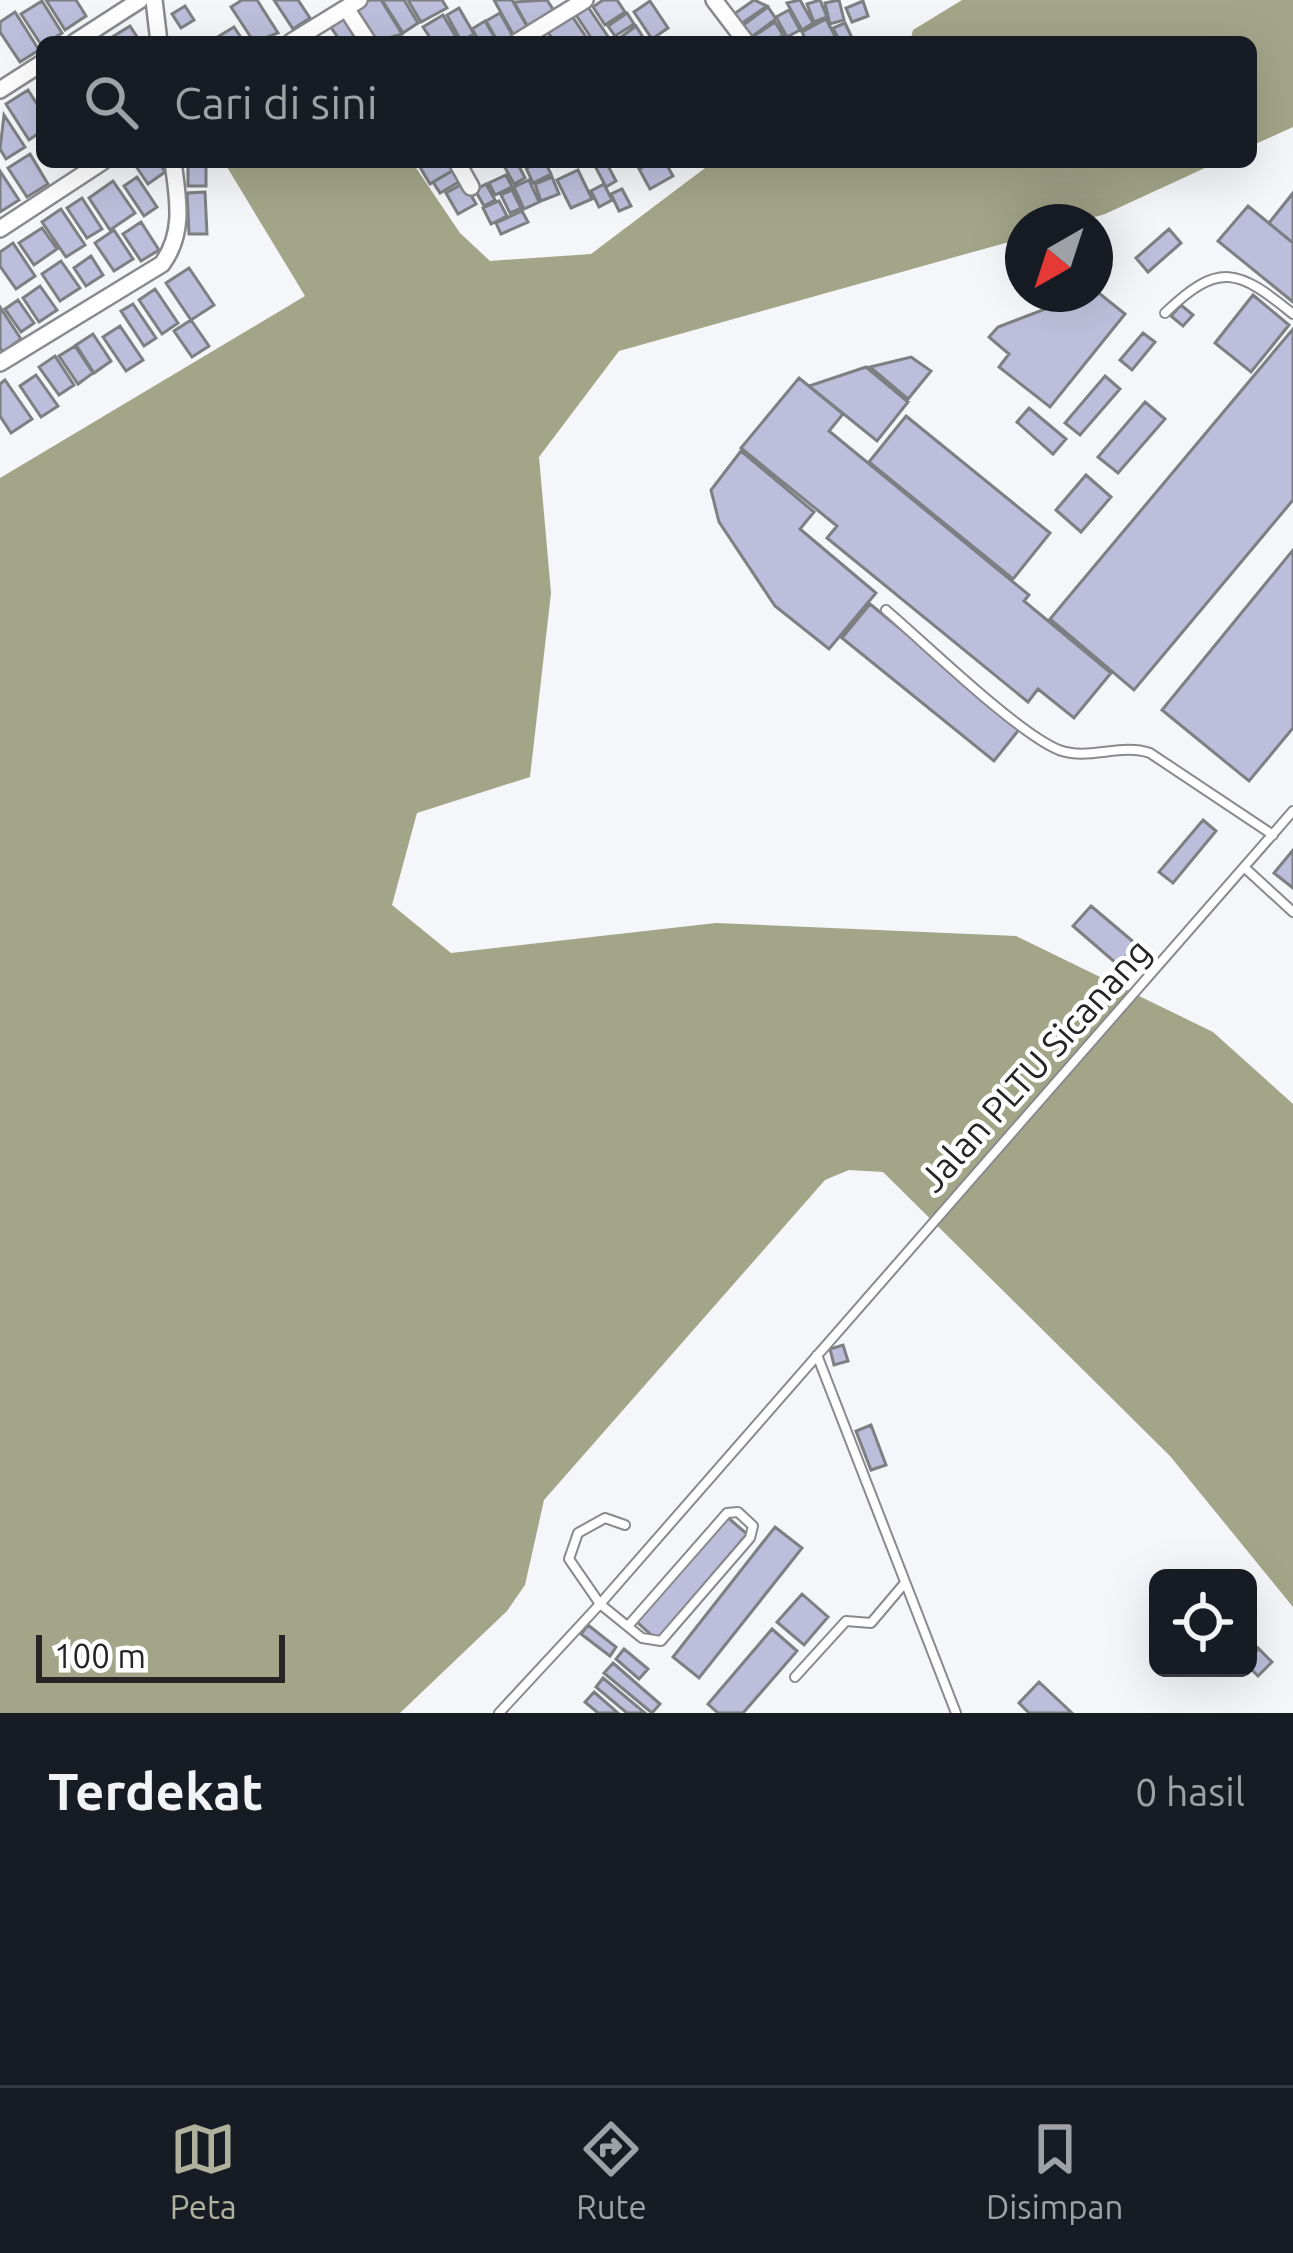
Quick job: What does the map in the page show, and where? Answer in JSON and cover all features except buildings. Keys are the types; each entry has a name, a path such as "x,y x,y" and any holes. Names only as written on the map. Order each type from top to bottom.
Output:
{"street":[{"path":"84,36 140,0"},
{"path":"154,0 158,36"},
{"path":"527,36 585,0"},
{"path":"714,0 741,36"},
{"path":"301,36 352,4 365,36"},
{"path":"0,90 36,67"},
{"path":"0,229 93,168"},
{"path":"0,364 163,264 174,248 179,211 174,168"},
{"path":"460,168 470,187"}],"lane":[{"path":"1165,313 1196,282 1229,273 1259,286 1293,314"},
{"path":"886,610 1040,740 1080,755 1128,749 1150,753 1273,835"},
{"name":"Jalan PLTU Sicanang","path":"499,1713 600,1604 911,1241 1195,929 1293,811"},
{"path":"1245,868 1293,912"},
{"path":"817,1355 956,1713"},
{"path":"626,1526 605,1518 589,1523 568,1554 577,1578 600,1604 628,1626 654,1644 750,1538 753,1526 738,1513 727,1513 628,1626"},
{"path":"795,1677 846,1622 871,1623 904,1584"}],"shaded area":[{"path":"962,0 1293,0 1293,127 1257,143 1257,36 912,36 913,30"},
{"path":"228,168 416,168 460,233 490,261 591,254 705,168 1205,168 1113,210 1113,204 1005,204 1005,243 619,351 539,457 551,593 530,777 417,813 392,905 451,953 716,923 1016,936 1213,1032 1293,1104 1293,1607 1170,1456 883,1172 849,1170 825,1180 544,1500 525,1585 507,1611 400,1713 0,1713 0,478 305,296"}]}
